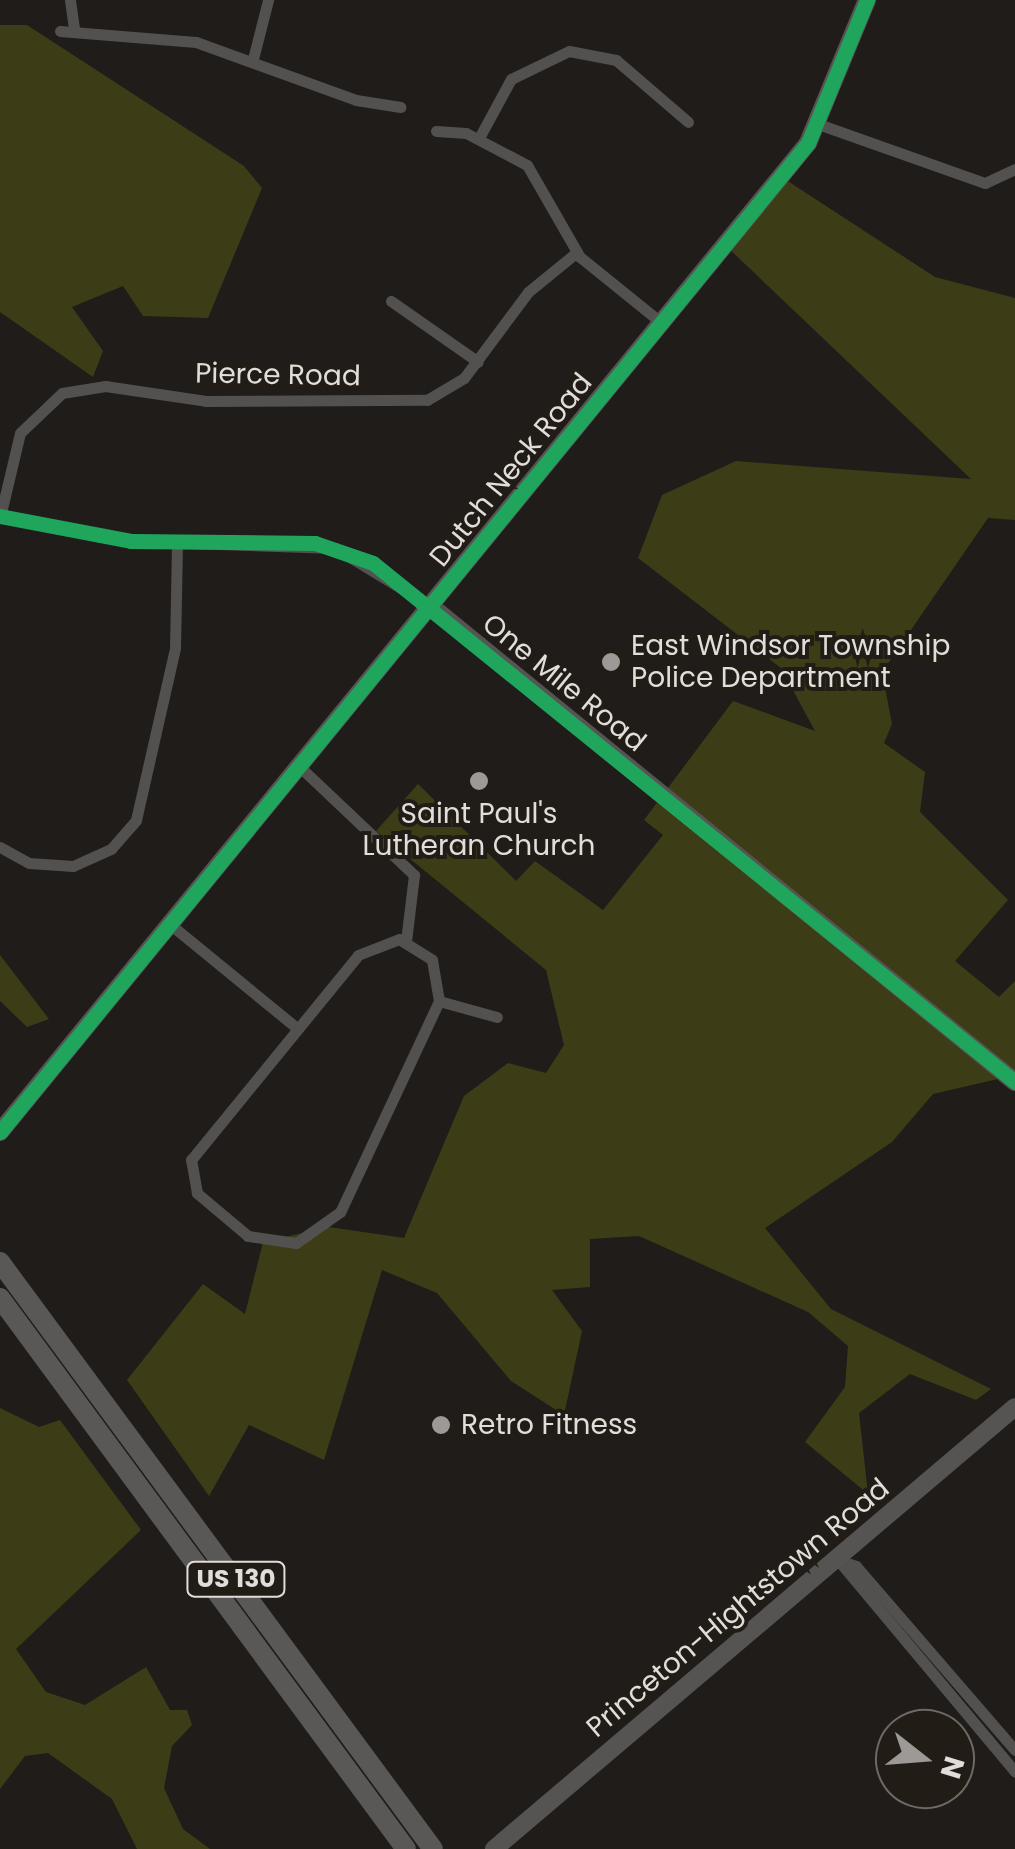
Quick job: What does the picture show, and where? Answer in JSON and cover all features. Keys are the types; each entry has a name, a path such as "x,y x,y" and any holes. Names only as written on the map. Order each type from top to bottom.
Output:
{"highway":[{"name":"US 130","path":"0,1262 434,1849"},
{"name":"US 130","path":"0,1298 406,1849"},
{"path":"192,1556 222,1560"},
{"path":"262,1652 293,1656"}],"street":[{"path":"70,0 74,29"},
{"path":"253,59 268,0"},
{"name":"Dutch Neck Road","path":"0,1132 663,324 821,125 867,0"},
{"path":"60,32 74,29 165,36 253,59 356,100 400,107"},
{"path":"479,138 511,79 569,52 616,60 688,122"},
{"path":"821,125 985,183 1015,169"},
{"path":"436,130 479,138 526,164 577,252 663,324"},
{"name":"Pierce Road","path":"0,516 27,421 77,388 206,401 414,402 449,390 478,362 528,292 577,252"},
{"path":"391,301 478,362"},
{"name":"One Mile Road","path":"0,516 177,542 335,548 432,607 1015,1082"},
{"path":"0,847 30,863 73,866 111,850 136,820 175,648 177,542"},
{"path":"301,768 414,875 406,941"},
{"path":"171,924 297,1028"},
{"path":"406,941 432,960 439,1000 340,1212 310,1239 270,1244 197,1193 189,1169 297,1028 364,950 406,941"},
{"path":"439,1000 497,1017"},
{"name":"Princeton-Hightstown Road","path":"494,1849 1015,1406"},
{"path":"838,1560 856,1566 1015,1750"},
{"path":"838,1560 1015,1772"}],"shaded area":[{"path":"0,25 27,25 244,166 262,188 208,318 143,316 123,286 72,307 103,351 93,377 0,312"},
{"path":"780,176 935,277 1015,298 1015,520 988,518 882,672 892,724 884,743 925,772 920,812 1008,900 955,961 999,997 1015,981 1015,1075 933,1094 892,1142 765,1228 831,1309 991,1389 976,1400 910,1374 859,1413 868,1494 805,1442 845,1387 848,1346 808,1312 639,1236 590,1239 590,1287 552,1290 582,1331 564,1415 511,1381 437,1293 382,1270 324,1460 249,1425 209,1496 127,1380 203,1284 245,1314 263,1242 329,1227 404,1238 464,1096 508,1063 546,1073 564,1045 546,970 376,831 418,784 516,881 535,861 603,910 663,835 644,820 733,701 815,731 781,668 638,558 662,495 736,461 971,479 724,244"},
{"path":"0,955 49,1019 27,1027 0,1001"},
{"path":"0,1408 39,1427 60,1420 141,1530 16,1649 46,1692 85,1705 146,1667 170,1710 187,1710 192,1725 172,1746 164,1788 183,1829 210,1849 137,1849 112,1799 48,1753 25,1756 0,1789"}],"cycle path":[{"path":"0,1132 808,143 867,0"},
{"path":"0,516 131,541 315,543 373,563 1015,1082"}],"place":[{"name":"East Windsor Township Police Department","path":"611,662"},
{"name":"Saint Paul's Lutheran Church","path":"479,781"},
{"name":"Retro Fitness","path":"441,1425"}]}
